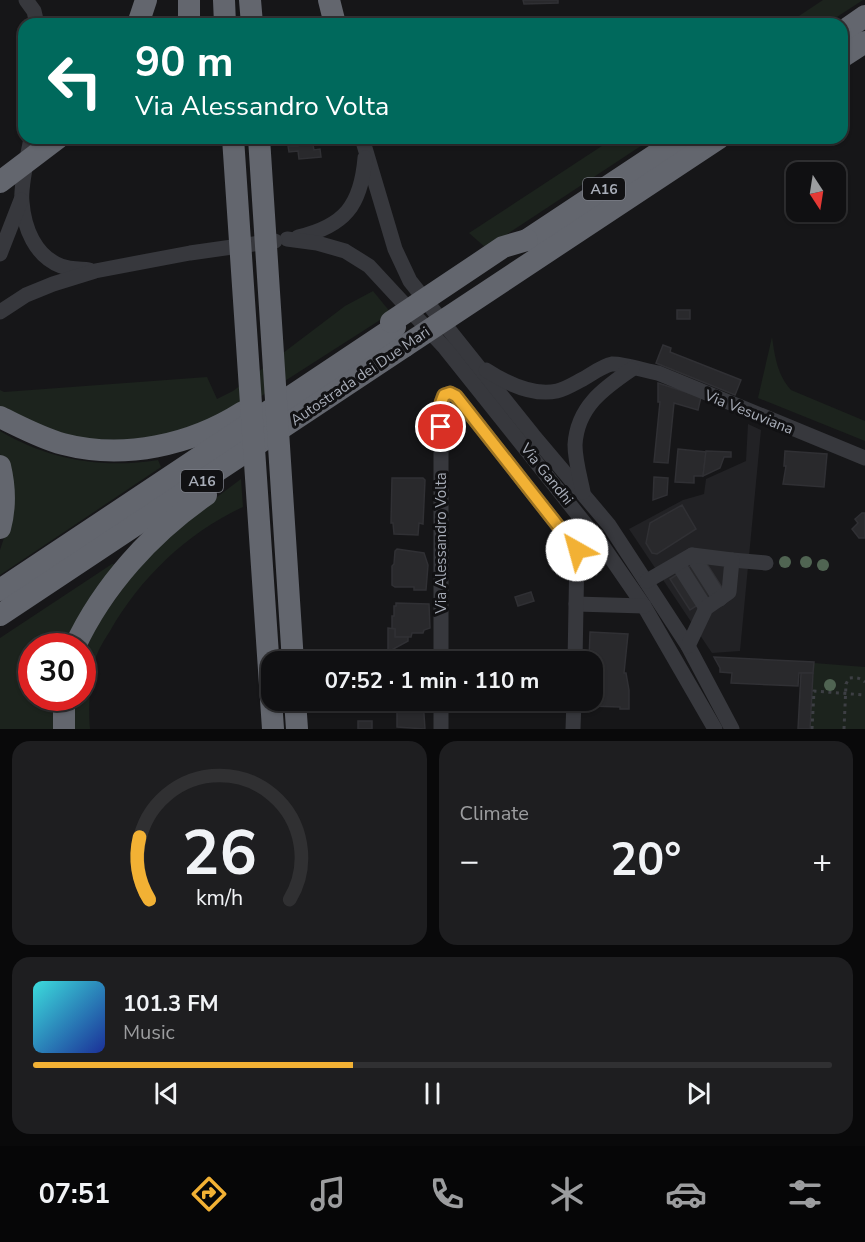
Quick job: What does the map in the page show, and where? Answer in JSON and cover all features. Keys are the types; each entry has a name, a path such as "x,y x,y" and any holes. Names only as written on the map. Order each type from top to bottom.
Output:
{"highway":[{"path":"140,18 146,0"},
{"path":"189,0 189,18"},
{"path":"224,0 225,18"},
{"path":"250,0 252,18"},
{"path":"329,0 334,18"},
{"path":"848,28 865,16"},
{"path":"848,53 865,42"},
{"path":"0,182 50,144"},
{"path":"233,144 273,729"},
{"path":"259,144 292,651"},
{"name":"A16","path":"400,337 503,247 527,240 672,144"},
{"name":"Autostrada dei Due Mari","path":"0,590 400,337 515,273 710,144"},
{"path":"0,417 46,438 71,446 98,450 135,450 183,440 234,418 314,367 400,337"},
{"path":"82,633 99,602 131,562 174,519 400,337"},
{"name":"Autostrada dei Due Mari","path":"0,615 400,337"},
{"path":"0,466 5,495 0,528"},
{"path":"64,711 64,729"},
{"path":"296,711 297,729"}],"street":[{"path":"26,0 35,18"},
{"path":"0,254 21,200 30,144"},
{"path":"0,312 26,295 94,271 190,253 287,239 325,229 337,222 349,210 357,195 364,175 364,145"},
{"name":"Via Gandhi","path":"364,145 395,249 410,281 533,435 609,525 688,646 732,729"},
{"path":"21,200 27,229 33,242 43,254 61,266 94,271"},
{"name":"Via Gandhi","path":"287,239 345,250 369,267 445,348 603,545 644,606 715,729"},
{"name":"Via Vesuviana","path":"478,365 504,381 532,391 544,392 559,390 610,364 622,364 632,369 658,373 865,458"},
{"path":"583,492 575,447 584,413 593,399 632,369"},
{"name":"Via Alessandro Volta","path":"441,651 441,403 444,395 450,393 456,396 577,550 576,604"},
{"path":"647,581 692,555 766,563"},
{"path":"692,555 720,599"},
{"path":"688,646 706,608 729,592 732,560"},
{"path":"678,564 706,608"},
{"path":"575,651 576,604 644,606"},
{"path":"441,711 441,729"},
{"path":"573,729 574,711"}],"path":[{"path":"844,729 846,684 849,678 860,678 865,682"},
{"path":"812,729 814,691 865,695"}],"shaded area":[{"path":"823,0 863,0 835,18 796,18"},
{"path":"605,144 644,144 486,248 469,233"},
{"path":"373,291 391,313 230,416 197,432 98,447 0,413 0,390 4,392 207,377 217,399 233,391 345,306"},
{"path":"772,337 780,371 791,390 865,421 865,441 758,398"},
{"path":"748,424 761,430 740,651 712,653 629,529 683,500 704,494 706,479 746,461"},
{"path":"0,431 37,449 76,460 137,463 158,460 161,467 0,575 0,550 8,526 3,460 0,454"},
{"path":"241,479 243,507 203,529 167,558 122,611 96,658 96,633 91,633 143,560 209,503"},
{"path":"114,564 77,633 18,633 18,711 56,711 55,729 0,729 0,638"},
{"path":"814,663 865,667 865,729 810,729"},
{"path":"69,711 89,711 90,729 68,729"}],"building":[{"path":"523,0 558,0 558,3 524,4"},
{"path":"298,144 313,145 314,150 320,149 321,157 299,159 298,151 289,152 288,146 298,146"},
{"path":"677,310 690,310 690,319 677,319"},
{"path":"663,345 671,348 670,352 741,380 735,395 656,363"},
{"path":"658,383 701,397 698,410 674,403 668,463 654,462 660,402 658,402"},
{"path":"678,449 706,452 703,476 694,476 694,483 675,482"},
{"path":"706,451 731,452 731,457 724,457 720,468 703,476"},
{"path":"785,451 827,454 824,487 783,484 786,466 784,466"},
{"path":"654,477 668,478 667,495 653,500"},
{"path":"392,478 423,478 425,480 423,524 419,523 418,535 394,534 393,523 391,523"},
{"path":"682,505 696,529 657,554 652,553 646,543 650,523"},
{"path":"865,513 865,538 859,538 852,529 858,523 855,519"},
{"path":"397,549 424,553 428,565 426,590 392,585 392,566"},
{"path":"703,558 723,589 690,610 670,579"},
{"path":"531,592 534,601 518,606 515,597"},
{"path":"396,603 429,604 430,628 424,630 423,633 412,633 411,637 395,637 392,616 394,616"},
{"path":"388,628 395,629 395,637 408,637 408,641 388,651"},
{"path":"590,632 628,634 624,673 626,673 629,690 629,709 603,706 603,651 589,651"},
{"path":"714,657 814,662 813,673 799,673 798,686 731,683 732,673 720,672"},
{"path":"801,673 813,673 810,729 798,729"},
{"path":"397,711 424,711 425,729 397,727"},
{"path":"358,721 372,721 372,729 358,729"}],"route":[{"path":"441,427 441,403 444,395 450,393 456,396 577,550"}]}
